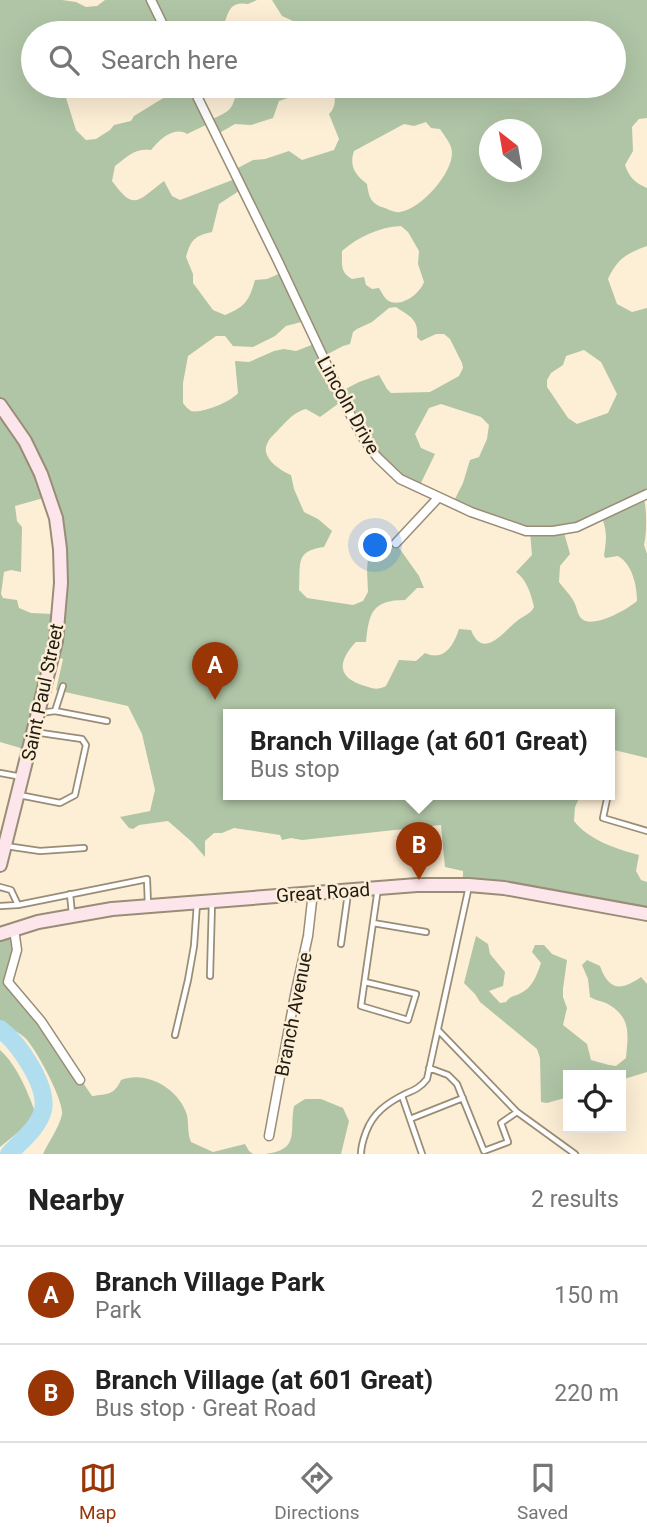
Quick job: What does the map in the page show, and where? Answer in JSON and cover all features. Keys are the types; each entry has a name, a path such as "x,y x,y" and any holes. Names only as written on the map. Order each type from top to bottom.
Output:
{"main road":[{"name":"Saint Paul Street","path":"0,405 25,440 41,474 55,517 61,583 57,640 0,865"},
{"name":"Great Road","path":"0,934 73,915 148,906 417,885 504,888 647,914"}],"street":[{"path":"151,0 161,21"},
{"name":"Lincoln Drive","path":"198,98 363,438 377,457 400,479 491,520 526,531 577,527 647,494"},
{"path":"396,543 438,498"},
{"name":"Branch Avenue","path":"269,1136 308,936 313,892"},
{"path":"14,929 17,950 8,982 41,1021 80,1080"}],"lane":[{"path":"55,711 64,686"},
{"path":"39,713 55,711 107,721"},
{"path":"18,795 60,803 75,795 86,746 82,739 34,732"},
{"path":"0,773 23,777"},
{"path":"607,800 603,818 647,831"},
{"path":"5,846 40,851 84,848"},
{"path":"0,906 18,905 146,879 148,906"},
{"path":"361,1154 368,1127 380,1109 421,1087 427,1079 469,885"},
{"path":"0,887 11,890 18,905"},
{"path":"365,982 416,994 408,1020 361,1006 379,887"},
{"path":"341,944 348,890"},
{"path":"70,894 73,915"},
{"path":"210,976 212,901"},
{"path":"175,1035 194,946 197,902"},
{"path":"373,923 426,932"},
{"path":"438,1030 517,1112 575,1154"},
{"path":"429,1068 448,1075 457,1084 484,1151 508,1142 501,1123 517,1112"},
{"path":"402,1096 422,1154"},
{"path":"410,1119 463,1098"}],"green space":[{"path":"0,0 62,0 86,7 97,6 105,0 257,0 235,5 226,21 21,21 21,98 66,98 76,130 86,140 96,139 114,125 131,121 134,116 163,98 198,98 210,120 230,108 235,98 288,98 279,101 273,118 251,125 235,124 216,135 208,124 187,134 172,133 151,150 140,150 115,166 112,181 131,200 142,198 164,181 172,196 180,200 235,179 234,170 253,160 289,151 302,160 334,150 339,139 329,114 335,98 626,98 626,21 293,21 282,16 272,0 647,0 647,118 639,119 632,127 633,151 625,165 633,179 647,188 647,246 623,258 608,279 617,304 632,312 647,308 647,492 643,495 646,520 644,545 647,554 647,758 615,750 615,709 223,709 223,800 578,800 574,821 580,828 604,843 639,855 636,871 641,880 647,882 647,916 463,887 463,871 445,867 441,825 302,840 282,840 280,835 234,828 214,833 205,841 205,857 168,821 129,828 120,817 150,811 155,790 142,734 128,706 56,690 63,659 52,656 27,750 0,742 0,420 6,415 0,405","holes":["426,122 431,128 440,129 450,144 452,153 447,171 426,198 408,209 396,212 377,205 372,200 367,184 354,170 354,151 404,124 414,126","242,189 281,273 267,279 255,280 245,302 225,315 213,310 193,283 193,274 186,257 194,240 212,232 219,204","401,226 408,232 419,251 418,264 424,282 415,294 396,303 389,301 379,288 372,289 366,285 364,277 352,279 348,276 342,264 342,251 362,237","396,307 415,322 417,337 421,341 436,334 444,334 450,339 462,363 459,376 430,392 391,393 379,375 340,392 324,356 350,344 353,332 372,322 389,308","305,321 314,344 296,351 274,351 249,362 235,361 238,393 235,396 202,411 191,411 183,403 183,383 188,356 216,336 225,336 233,346 253,347 275,336 286,326","584,350 601,362 617,394 608,413 577,424 568,418 547,387 547,380 551,373 563,365 566,356","342,401 377,457 416,487 419,487 435,454 421,448 415,434 429,408 441,404 481,417 489,425 487,439 479,457 470,460 453,503 530,532 532,555 516,572 530,592 534,607 531,612 494,641 487,643 476,639 471,630 459,629 451,646 443,654 425,653 416,661 399,660 386,686 378,689 349,679 343,668 345,656 356,642 366,642 374,610 385,602 405,600 417,588 424,588 419,576 397,545 385,541 369,545 368,592 363,601 353,605 307,598 299,590 301,560 308,552 324,547 332,531 304,512 291,475 272,462 266,453 270,438 298,412 306,409 320,417","47,497 60,584 54,614 31,613 19,608 17,600 3,598 1,594 4,572 21,572 22,527 17,521 15,506","601,514 606,534 605,558 618,556 627,564 635,582 637,601 602,620 594,622 582,619 573,600 559,582 560,566 570,554 563,529"]},
{"path":"10,932 16,945 7,979 50,1034 92,1096 110,1093 121,1080 151,1080 169,1090 183,1106 191,1142 213,1152 245,1144 253,1154 43,1154 59,1124 61,1107 48,1074 29,1042 19,1033 0,1024 0,935"},
{"path":"476,936 488,944 490,954 505,972 503,986 489,991 500,1003 525,991 534,981 541,963 532,952 535,945 544,945 552,954 567,960 563,997 567,1008 563,1025 587,1044 591,1060 616,1066 626,1058 624,1020 614,1008 590,997 588,979 582,965 587,960 600,966 607,980 616,986 627,985 641,977 647,984 647,1072 626,1078 626,1070 563,1070 563,1098 541,1102 540,1058 537,1049 480,1002 464,983"},
{"path":"0,1050 18,1072 37,1117 0,1147"},
{"path":"305,1099 321,1099 343,1108 349,1121 341,1154 265,1154 276,1152 289,1144 294,1106"}],"waterway":[{"path":"0,1029 23,1054 37,1078 43,1100 43,1110 38,1122 9,1154"}],"place":[{"name":"Branch Village Park","path":"215,700"},
{"name":"Branch Village (at 601 Great)","path":"419,880"}]}
